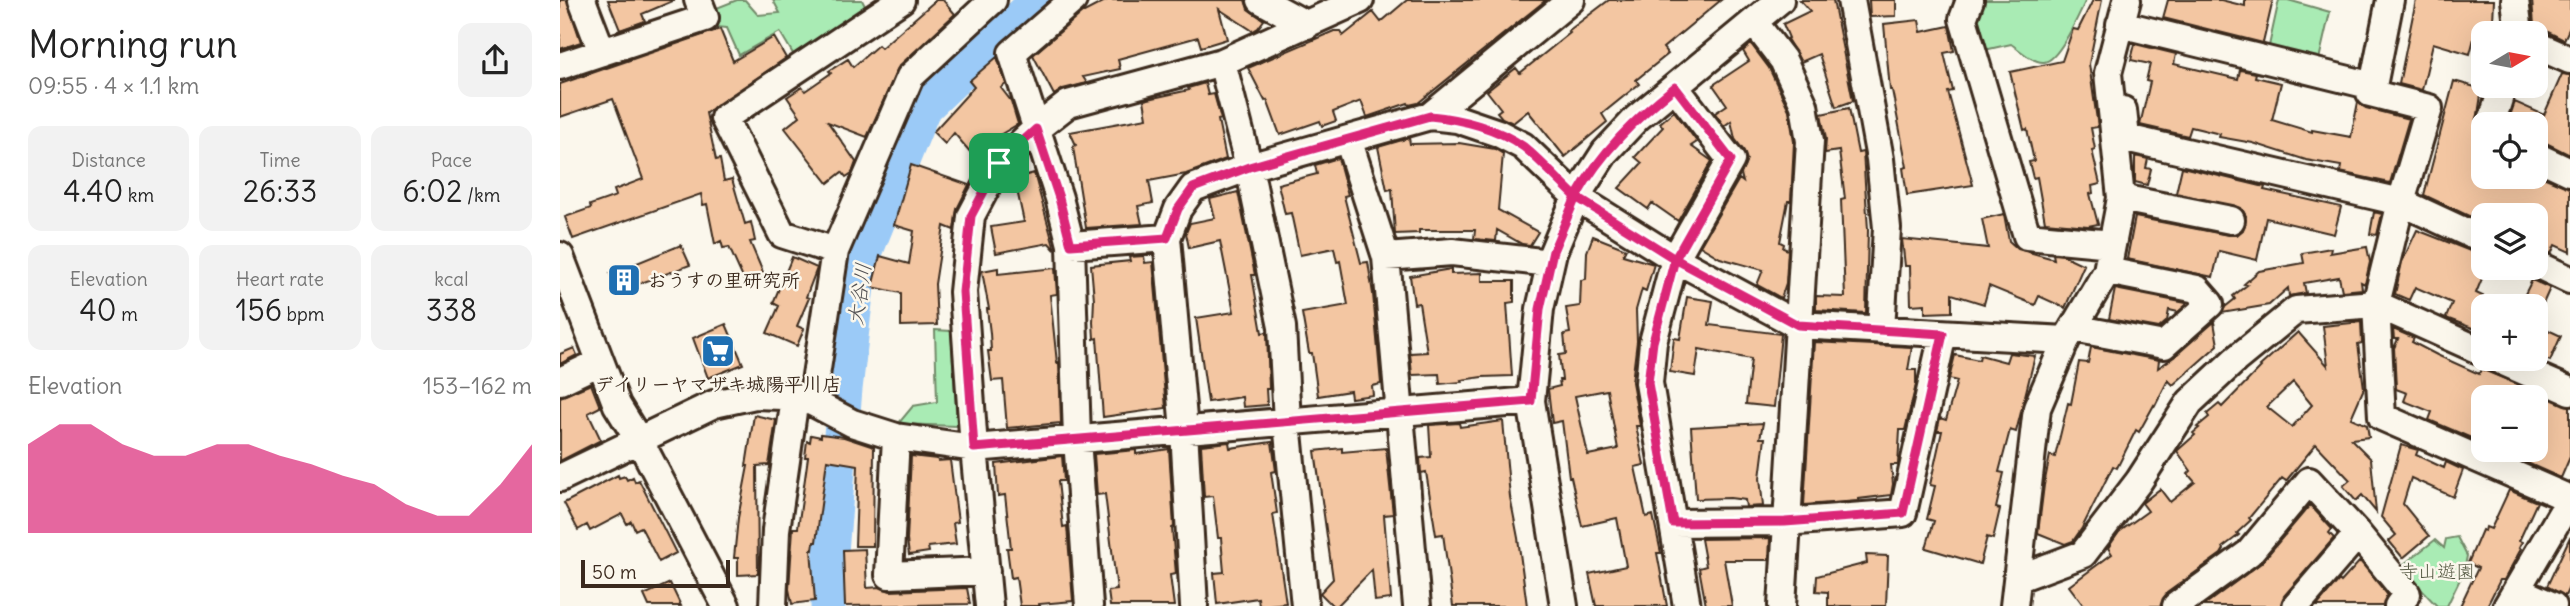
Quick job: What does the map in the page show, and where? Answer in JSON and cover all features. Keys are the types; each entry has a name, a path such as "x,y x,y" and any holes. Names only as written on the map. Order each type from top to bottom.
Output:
{"street":[{"path":"582,0 602,52"},
{"path":"560,66 705,18 698,0"},
{"path":"835,251 782,234 724,118 901,0"},
{"path":"773,606 776,530 824,410 835,251 910,77 993,0"},
{"path":"1073,0 1012,53 1059,198 1071,245 1077,439 1089,606"},
{"path":"1261,0 1307,26"},
{"path":"989,606 963,292 971,216 999,163 1068,104 1222,62 1360,0"},
{"path":"1430,116 1571,0"},
{"path":"1564,606 1531,401 1540,309 1550,263 1576,197 1605,152 1637,118 1780,0"},
{"path":"1851,0 1880,159 1887,228 1881,330"},
{"path":"1970,0 1963,19 2027,236 2112,244"},
{"path":"2390,0 2370,93 2429,108 2401,202 2376,304 2382,417 2570,499 2512,598 2553,606"},
{"path":"2515,0 2518,21"},
{"path":"1754,22 1783,60 1799,93 1804,104 1810,141 1782,606"},
{"path":"2121,22 2372,86"},
{"path":"2014,606 2037,408 2070,334 2107,271 2122,198 2108,73 2121,22"},
{"path":"2121,22 2126,138 2401,202 2471,234"},
{"path":"2548,50 2570,60"},
{"path":"1222,62 1249,167 1282,327 1286,422 1305,606"},
{"path":"1675,87 1731,160 1675,259 1653,342 1648,383 1687,606"},
{"path":"1194,606 1184,430 1167,238 1178,209 1193,188 1249,167 1430,116 1457,119 1498,133 1523,146 1576,197 1675,259 1798,325 1943,334 2046,337 2070,334 2164,345 2210,304 2197,289 2107,271"},
{"path":"1348,139 1386,257 1417,606"},
{"path":"2548,162 2570,172"},
{"path":"2122,198 2231,220"},
{"path":"1071,245 1167,238"},
{"path":"1386,257 1452,252 1550,263"},
{"path":"560,256 570,317 600,362 617,405 638,439 726,606"},
{"path":"2548,270 2570,280"},
{"path":"2018,578 2083,554 2139,481 2190,402 2235,360 2296,310 2376,304 2471,347"},
{"path":"1673,523 1785,522 1903,513 1943,334"},
{"path":"560,381 600,362"},
{"path":"2524,371 2570,391"},
{"path":"560,478 714,404 755,395 824,410 896,437 974,448 1531,401"},
{"path":"896,437 889,575 986,571"},
{"path":"2176,606 2249,553 2309,481 2358,534 2407,594 2398,606"},
{"path":"2296,606 2358,534"}],"green space":[{"path":"737,0 745,0 758,15 780,13 773,0 862,0 868,12 795,57 780,32 739,55 727,28 716,27 709,11"},
{"path":"1978,0 2086,0 2062,46 2050,60 2040,62 2011,44 1980,51 1970,19"},
{"path":"2279,0 2330,12 2317,68 2267,55"},
{"path":"935,330 951,331 957,426 898,424 913,406 937,402"},
{"name":"寺山遊園","path":"2457,537 2467,556 2464,571 2447,606 2437,606 2400,567 2435,540 2444,548 2446,539"}],"building":[{"path":"560,0 567,0 581,42 560,49"},
{"path":"608,0 675,0 642,14 645,21 620,30"},
{"path":"936,0 943,0 955,14 899,66 867,137 828,122 856,162 852,173 846,177 842,172 828,183 785,128 800,116 787,97 802,87 805,91 848,59 853,67 878,45 881,48"},
{"path":"1107,0 1245,0 1248,9 1264,20 1253,31 1219,9 1227,39 1201,47 1198,37 1118,59 1120,69 1083,77 1087,83 1063,89 1054,95 1033,55 1082,13"},
{"path":"1407,0 1546,0 1418,103 1408,103 1367,117 1361,101 1333,112 1336,121 1322,126 1320,121 1280,135 1267,100 1265,101 1248,68 1334,31 1341,31 1343,36 1373,12 1381,22"},
{"path":"1609,0 1721,0 1663,48 1668,54 1636,80 1639,84 1602,114 1607,122 1565,157 1528,111 1513,123 1502,118 1497,112 1501,109 1487,91 1516,68 1520,73"},
{"path":"1800,0 1833,0 1853,101 1836,107 1819,54 1801,62 1787,39 1789,38 1783,24 1810,11"},
{"path":"1869,0 1896,0 1896,16 1870,17"},
{"path":"2093,0 2102,0 2089,64 2098,127 2091,128 2095,149 2092,150 2100,184 2092,186 2093,193 2090,194 2098,224 2088,226 2045,222 2037,177 2033,178 2029,162 2034,161 2027,129 2024,130 2010,72 2062,61 2073,29 2078,30"},
{"path":"2168,0 2221,0 2245,6 2245,0 2273,0 2263,43 2163,18"},
{"path":"2416,0 2494,0 2493,21 2471,21 2470,54 2433,43 2422,90 2399,84"},
{"path":"2532,0 2570,0 2570,27 2564,40 2548,32 2548,21 2534,21"},
{"path":"1919,20 1921,32 1949,26 1954,51 1944,53 1953,91 1948,92 1973,185 1907,195 1903,168 1907,167 1890,90 1884,24"},
{"path":"720,29 733,61 774,37 786,58 706,113 716,160 720,159 724,181 732,179 745,224 751,222 755,241 750,242 765,277 746,285 729,247 723,248 721,241 715,244 707,204 703,205 701,194 573,239 565,217 616,196 614,190 643,179 613,99 560,117 560,84"},
{"path":"1751,44 1769,68 1789,110 1794,142 1791,201 1788,201 1780,242 1784,244 1783,248 1788,250 1786,283 1781,298 1757,285 1763,270 1720,258 1700,246 1739,179 1743,182 1741,174 1747,160 1735,139 1731,121 1724,126 1715,113 1727,105 1713,85 1749,61 1743,51"},
{"path":"2135,44 2176,54 2174,64 2238,79 2240,70 2256,73 2255,77 2281,83 2272,120 2312,132 2351,137 2358,102 2366,108 2409,119 2390,183 2340,172 2341,166 2306,160 2191,127 2188,136 2140,125 2150,82 2146,81 2150,64 2131,60"},
{"path":"997,57 1006,84 1001,88 1011,101 1018,124 988,142 987,152 977,160 954,133 945,144 933,132 974,87 969,81"},
{"path":"2562,74 2570,75 2570,155 2548,144 2548,112 2545,112"},
{"path":"2454,81 2471,86 2471,98 2481,98 2478,112 2471,112 2471,189 2548,189 2548,179 2570,188 2570,252 2555,245 2551,254 2548,253 2548,203 2471,203 2471,217 2424,195"},
{"path":"1205,83 1208,95 1214,94 1221,119 1218,120 1226,159 1186,174 1149,181 1153,203 1138,206 1142,224 1086,228 1073,147 1076,145 1070,132 1147,118 1144,100 1189,90 1188,88"},
{"path":"2515,102 2537,112 2511,112"},
{"path":"1849,108 1858,153 1863,152 1868,230 1866,313 1816,310 1816,296 1845,297 1841,200 1845,199 1839,151 1825,153 1826,139 1821,114"},
{"path":"1674,111 1697,142 1691,146 1712,161 1678,221 1652,203 1648,209 1619,188 1642,163 1635,157 1663,127 1660,123"},
{"path":"1409,138 1410,144 1459,143 1495,149 1503,154 1498,210 1538,232 1530,245 1522,244 1497,230 1496,241 1474,239 1475,230 1419,230 1419,233 1395,234 1392,189 1387,190 1378,147"},
{"path":"2135,156 2148,159 2146,168 2151,169 2147,185 2135,182"},
{"path":"1338,158 1348,195 1344,196 1361,263 1368,262 1381,384 1372,386 1373,395 1351,398 1350,391 1318,396 1312,353 1309,353 1302,313 1348,305 1340,261 1337,262 1334,248 1300,255 1291,213 1285,214 1278,184 1317,174 1315,165"},
{"path":"911,165 969,185 957,209 954,230 944,226 935,284 937,325 901,326 901,293 872,287 880,256 909,264 914,231 894,225"},
{"path":"2182,167 2265,187 2264,190 2341,207 2334,234 2266,218 2257,260 2219,251 2213,277 2127,259 2135,217 2228,235 2237,235 2243,230 2246,216 2241,208 2176,193"},
{"path":"1034,173 1055,250 1049,243 996,253 991,227 1024,222 1016,178"},
{"path":"1238,192 1255,275 1252,275 1262,333 1267,332 1269,389 1266,389 1267,405 1243,407 1242,397 1208,402 1196,318 1234,312 1220,241 1189,248 1186,233 1190,223 1215,218 1210,199"},
{"path":"2374,212 2382,214 2377,235 2370,234"},
{"path":"2004,214 2009,241 2018,249 2054,259 2053,254 2063,255 2084,265 2065,308 2039,296 2035,305 1989,286 1984,304 1952,294 1952,312 1925,313 1925,304 1911,305 1910,266 1905,266 1902,239 1988,248 1982,219"},
{"path":"2417,230 2471,251 2471,280 2481,280 2476,293 2478,294 2471,294 2471,327 2446,318 2452,303 2415,287 2409,300 2395,294 2402,262"},
{"path":"1593,236 1626,249 1623,255 1654,264 1646,291 1642,289 1636,310 1637,341 1632,382 1640,426 1636,426 1644,465 1635,467 1646,517 1653,515 1661,553 1657,553 1667,606 1596,606 1589,574 1626,566 1617,518 1582,526 1569,477 1562,421 1552,423 1548,389 1560,386 1559,380 1562,380 1559,355 1566,354 1564,334 1570,333 1566,308 1580,306 1581,280 1586,279 1587,252","holes":["1607,390 1618,449 1588,455 1575,396"]},
{"path":"681,245 690,265 617,292 610,274"},
{"path":"2367,247 2370,262 2365,284 2361,282 2362,289 2342,291 2339,277 2304,283 2306,293 2289,296 2288,288 2269,305 2222,313 2235,299 2233,296 2259,271 2304,263 2302,253 2331,248 2330,253"},
{"path":"1144,256 1145,263 1153,262 1166,408 1103,417 1097,338 1094,339 1091,265 1130,261 1129,257"},
{"path":"792,257 817,268 806,297 809,298 797,326 804,329 797,346 767,333 779,306 773,303"},
{"path":"998,268 998,274 1055,268 1057,294 1050,295 1057,363 1059,362 1061,423 1007,428 1003,380 992,381 988,351 991,351 989,309 982,271"},
{"path":"1451,269 1451,274 1482,273 1482,281 1514,281 1514,302 1507,303 1512,376 1482,377 1440,384 1439,374 1412,375 1410,353 1427,352 1419,303 1414,304 1410,276"},
{"path":"2532,280 2550,288 2547,294 2525,294"},
{"path":"2115,289 2186,305 2178,312 2169,310 2167,321 2159,328 2109,319"},
{"path":"1687,297 1713,301 1709,325 1781,334 1774,407 1746,404 1751,359 1699,349 1695,376 1670,372 1674,338 1680,339"},
{"path":"2214,322 2218,345 2173,385 2168,380 2139,432 2136,430 2117,468 2113,466 2073,541 2065,544 2038,533 2050,455 2055,457 2068,403 2071,404 2079,362 2088,363 2091,347 2159,360 2158,368"},
{"path":"2361,322 2362,343 2358,344 2364,388 2351,418 2367,425 2369,437 2351,439 2371,459 2376,512 2362,495 2356,501 2343,486 2350,480 2316,444 2286,481 2282,478 2249,518 2251,520 2237,533 2239,535 2223,547 2221,554 2167,593 2160,606 2084,606 2069,586 2112,554 2108,548 2119,532 2148,511 2142,503 2160,489 2170,502 2195,482 2177,451 2195,435 2193,433 2199,428 2197,427 2209,417 2207,414 2219,404 2222,407 2260,366 2298,332 2328,366 2323,326","holes":["2293,382 2312,405 2292,427 2267,407"]},
{"name":"デイリーヤマザキ城陽平川店","path":"726,324 743,364 708,378 693,338"},
{"path":"2393,329 2414,338 2412,342 2471,371 2479,374 2480,371 2486,371 2519,385 2471,385 2471,438 2429,420 2432,412 2404,401 2407,393 2396,389 2394,348 2398,339 2394,339"},
{"path":"2548,330 2561,336 2550,361 2548,360"},
{"path":"1814,342 1912,347 1908,370 1916,370 1916,385 1905,430 1900,430 1898,465 1891,465 1891,495 1859,501 1804,505"},
{"path":"574,348 577,355 560,364 560,354"},
{"path":"2009,353 2035,356 2016,432 2010,430 1999,472 2004,473 1996,508 2000,509 1993,539 1987,537 1980,564 1926,548 1934,521 1927,519 1935,486 1930,485 1942,431 1937,431 1940,418 1946,420 1957,381 1949,379 1955,355 1979,360 1980,355 2006,362"},
{"path":"591,384 600,407 588,413 601,440 560,461 560,397"},
{"path":"2548,397 2570,406 2570,457 2561,478 2525,462 2548,462"},
{"path":"754,415 776,420 769,465 757,466 758,574 738,575 738,558 734,558 738,518"},
{"path":"1503,421 1510,497 1527,606 1453,606 1443,534 1436,535 1426,472 1421,473 1420,458 1431,457 1429,425 1459,423 1460,427"},
{"path":"1763,423 1760,438 1765,438 1760,478 1763,506 1746,507 1745,500 1730,498 1696,499 1691,427"},
{"path":"821,434 844,437 874,447 873,546 855,546 858,465 827,460 816,542 813,550 811,549 815,601 792,604 789,589 793,528 798,528 808,457 805,457 807,441 810,442 811,435 821,437"},
{"path":"1229,442 1230,448 1272,442 1276,471 1271,472 1277,513 1273,514 1286,603 1259,606 1258,598 1217,604 1214,573 1224,572 1221,538 1218,538 1213,496 1204,497 1201,445"},
{"path":"2401,445 2418,450 2416,455 2444,468 2446,462 2463,470 2453,497 2411,478 2403,504 2429,536 2403,558 2389,541 2396,535 2381,517"},
{"path":"1342,448 1342,452 1386,448 1393,514 1384,515 1391,599 1375,601 1372,570 1337,606 1333,606 1320,593 1333,579 1315,451"},
{"path":"1169,449 1176,574 1170,575 1174,606 1110,606 1108,591 1117,590 1105,494 1097,495 1094,454 1136,450 1136,454"},
{"path":"911,456 938,461 950,460 958,522 953,523 956,544 928,547 929,552 909,555 907,540"},
{"path":"1062,456 1064,481 1058,481 1063,527 1067,526 1073,601 1020,606 1016,577 1011,578 1007,548 1011,548 1005,495 998,496 996,464"},
{"path":"618,475 619,478 625,476 627,480 633,477 635,482 639,480 676,553 659,562 641,527 635,530 631,521 627,524 622,514 590,531 587,525 578,530 564,503"},
{"path":"2509,490 2537,502 2519,541 2522,542 2519,548 2521,549 2504,580 2500,580 2487,606 2460,606 2478,568 2468,563 2482,530 2485,531 2486,527 2491,529"},
{"path":"2310,505 2332,529 2329,533 2334,538 2284,596 2281,606 2203,606 2261,563"},
{"path":"2570,537 2570,585 2565,596 2547,586"},
{"path":"1770,538 1769,560 1724,560 1732,606 1706,606 1699,568 1706,566 1701,539"},
{"path":"865,549 867,588 880,587 890,591 967,588 970,604 845,606 843,550"},
{"path":"1866,555 1888,556 1886,606 1828,606 1828,592 1816,591 1817,576 1867,563"},
{"path":"2360,561 2387,594 2383,606 2317,606 2339,580 2341,582"},
{"path":"670,583 681,606 649,606 644,595"}],"waterway":[{"name":"大谷川","path":"828,606 845,389 859,268 923,109 1038,0"}],"place":[{"name":"おうすの里研究所","path":"624,280"},
{"name":"デイリーヤマザキ城陽平川店","path":"718,351"}],"route":[{"path":"999,163 971,216 963,292 974,448 1531,401 1540,309 1550,263 1576,197 1675,259 1798,325 1943,334 1903,513 1785,522 1673,523 1648,383 1653,342 1675,259 1731,160 1675,87 1637,118 1605,152 1576,197 1523,146 1498,133 1457,119 1430,116 1249,167 1193,188 1178,209 1167,238 1071,245 1036,129 999,163"}]}
